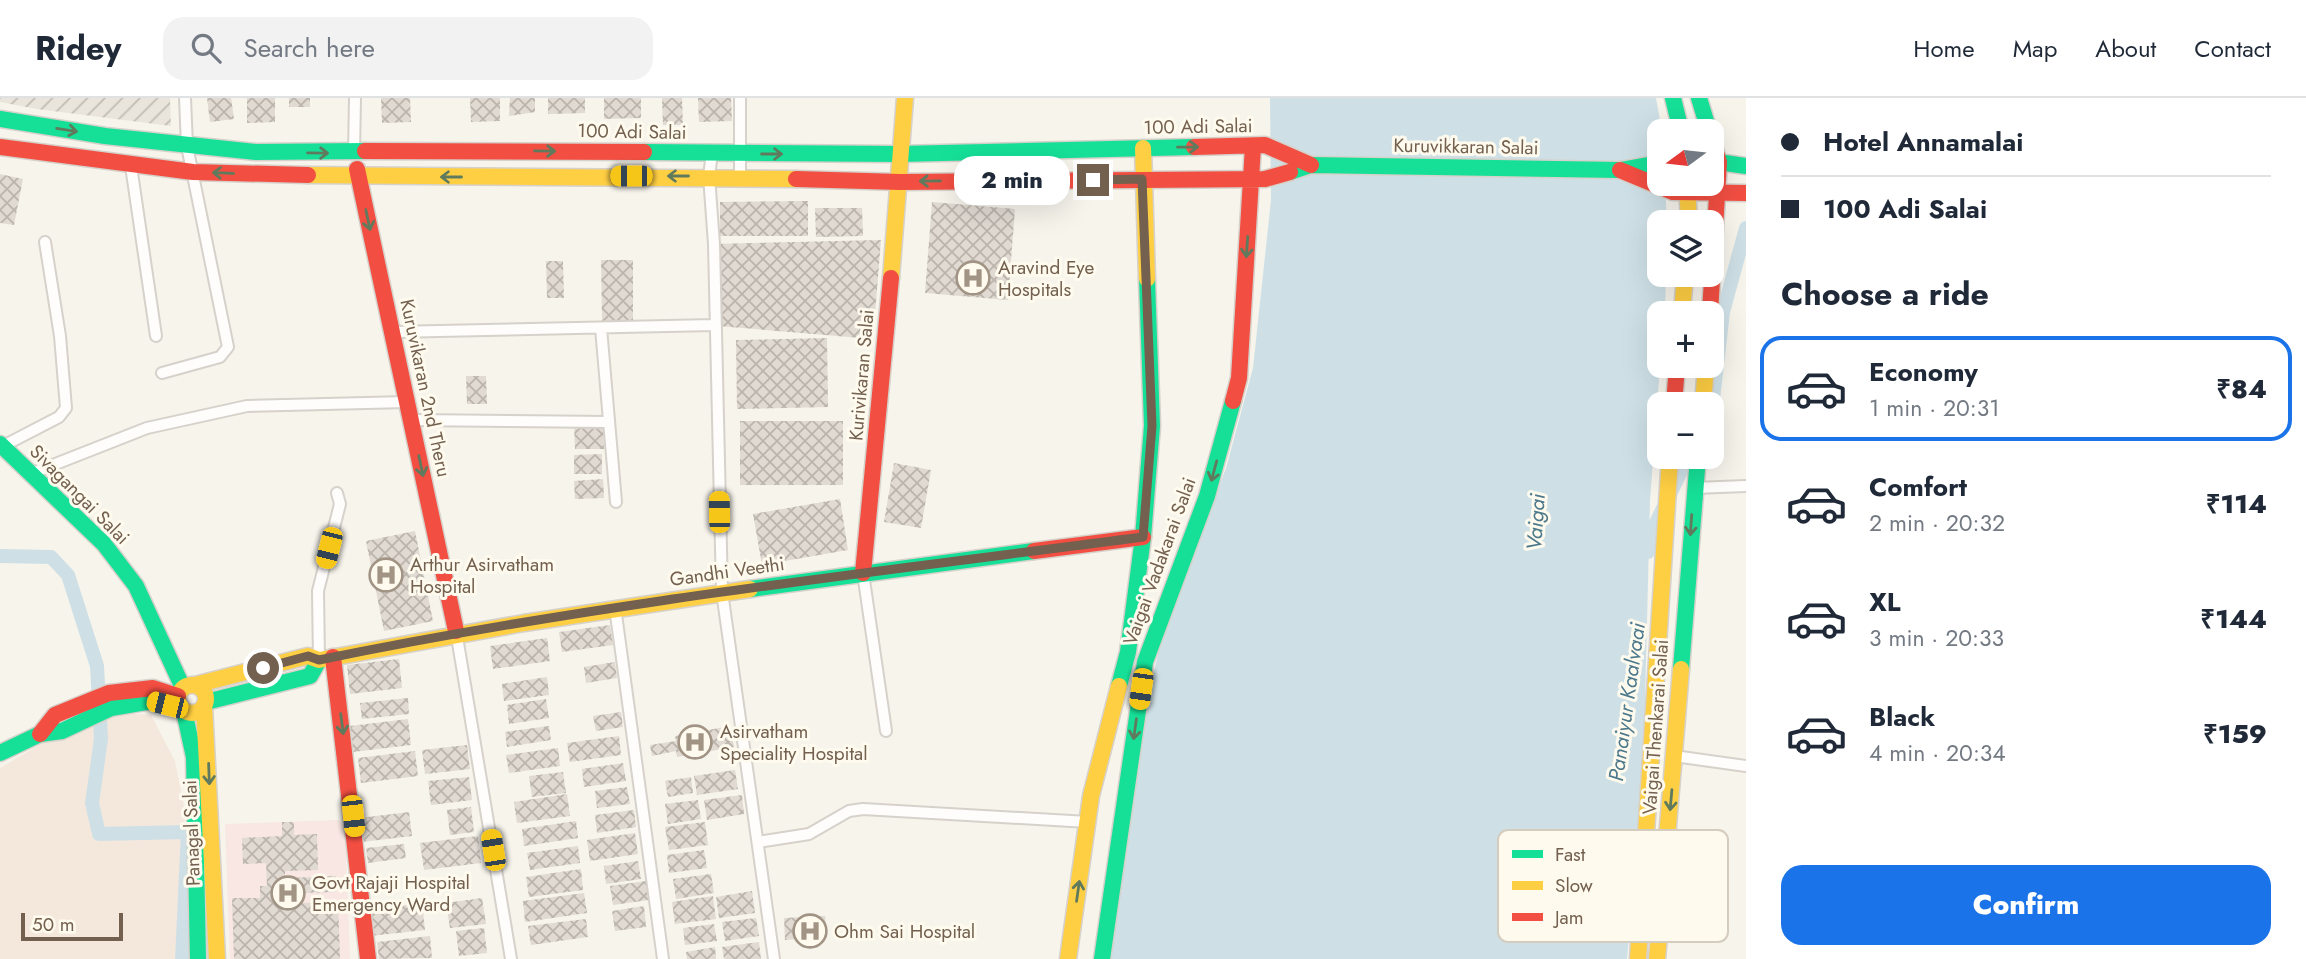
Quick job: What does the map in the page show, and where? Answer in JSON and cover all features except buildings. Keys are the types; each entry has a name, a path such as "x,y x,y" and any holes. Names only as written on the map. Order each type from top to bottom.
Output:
{"main road":[{"name":"Kurivikaran Salai","path":"863,573 900,182 899,155 905,98"},
{"path":"1673,98 1678,119"},
{"path":"1699,98 1705,119"},
{"name":"100 Adi Salai","path":"0,119 187,146 256,152 439,150 899,155 1259,146"},
{"name":"Vaigai Vadakarai Salai","path":"1102,959 1144,662 1207,496 1239,378 1259,146"},
{"name":"Kuruvikkaran Salai","path":"1259,146 1311,164"},
{"path":"0,147 193,172 359,177 709,176 900,182 1258,179"},
{"name":"Vaigai Vadakarai Salai","path":"1068,959 1088,822 1128,652 1143,537 1152,426 1143,148"},
{"name":"Kuruvikaran 2nd Theru","path":"354,153 456,631"},
{"path":"1724,163 1746,166"},
{"name":"Kuruvikkaran Salai","path":"1258,179 1311,164 1620,170 1647,165"},
{"name":"Kuruvikkaran Salai","path":"1620,170 1647,178"},
{"name":"Kuruvikkaran Salai","path":"1724,193 1745,193"},
{"path":"1711,301 1718,196"},
{"name":"Sivagangai Salai","path":"2,445 104,544 136,586 184,698"},
{"name":"Vaigai Thenkarai Salai","path":"1647,830 1669,469"},
{"name":"Vaigai Thenkarai Salai","path":"1668,830 1696,469"},
{"name":"Gandhi Veethi","path":"326,658 310,676 205,704 193,713 184,698 308,656 326,658 456,631 722,592 1143,537"},
{"path":"326,658 368,959"},
{"path":"40,734 55,715 89,701 152,701 205,693 205,704"},
{"name":"Panagal Salai","path":"184,698 194,757 198,959"},
{"path":"0,753 40,734 62,731 89,719 110,700"},
{"name":"Panagal Salai","path":"205,704 217,959"}],"street":[{"path":"162,373 220,357 228,347 187,146 185,98"},
{"path":"354,153 355,98"},
{"path":"740,98 740,177"},
{"path":"712,153 709,176 714,244 713,325 722,592 774,959"},
{"path":"131,166 156,336"},
{"path":"2,445 59,416 66,408 60,336 45,242"},
{"path":"392,332 713,325"},
{"path":"601,328 616,502"},
{"path":"30,474 147,428 247,406 407,402"},
{"path":"411,420 608,422"},
{"path":"1694,488 1746,486"},
{"path":"326,658 318,591 340,504 337,493"},
{"path":"863,573 886,731"},
{"path":"615,607 663,959"},
{"path":"456,631 511,959"},
{"path":"1674,756 1746,766"},
{"path":"758,842 809,834 849,811 863,809 1088,822"}],"shaded area":[{"path":"0,98 170,98 171,126 37,109 0,102"},
{"path":"113,712 151,715 175,761 185,811 178,959 0,959 0,768 46,741"},
{"name":"Govt Rajaji Hospital Emergency Ward","path":"339,820 345,826 350,959 230,959 225,824"}],"water":[{"name":"Vaigai","path":"1270,98 1656,98 1660,119 1647,119 1647,196 1666,196 1666,210 1647,210 1647,287 1666,287 1665,301 1647,301 1647,378 1659,378 1658,392 1647,392 1647,469 1652,469 1643,784 1639,830 1498,830 1498,942 1629,942 1627,959 1108,959 1126,857 1145,715 1161,639 1226,468 1253,368 1271,200"}],"waterway":[{"name":"Panaiyur Kaalvaai","path":"1714,392 1723,312 1746,228"},
{"name":"Panaiyur Kaalvaai","path":"1648,552 1651,533 1682,469"},
{"path":"0,556 51,557 68,575 97,666 101,739 92,803 99,834 188,832 182,959"}],"traffic: fast":[{"path":"1673,98 1678,119"},
{"path":"1699,98 1705,119"},
{"path":"0,119 105,136 256,152 365,151"},
{"path":"644,152 899,154 1194,147"},
{"path":"1724,163 1746,166"},
{"path":"1290,172 1311,165 1620,170 1647,165"},
{"path":"1119,686 1128,652 1143,537 1152,426 1147,279"},
{"path":"1102,959 1145,662 1207,496 1233,401"},
{"path":"0,444 104,544 136,586 183,688"},
{"path":"1681,669 1697,469"},
{"path":"750,589 1034,551"},
{"path":"206,702 310,676 319,660"},
{"path":"0,753 40,734 62,731 111,708 152,701 181,708"},
{"path":"184,711 194,757 198,959"}],"traffic: slow":[{"path":"891,278 905,98"},
{"path":"1143,148 1147,279"},
{"path":"308,175 796,179"},
{"path":"1688,196 1688,210"},
{"path":"1683,301 1684,287"},
{"path":"1704,392 1705,378"},
{"path":"1646,830 1669,469"},
{"path":"195,685 308,656 319,660 524,623 750,589"},
{"path":"1668,830 1681,669"},
{"path":"192,685 202,689 206,699 202,709 192,713 182,709 178,699 182,689 192,685"},
{"path":"1068,959 1091,796 1119,686"},
{"path":"204,706 217,959"},
{"path":"1638,959 1639,942"},
{"path":"1657,959 1658,942"}],"traffic: jam":[{"path":"1194,147 1265,145 1311,165"},
{"path":"1233,401 1239,378 1253,146"},
{"path":"0,147 193,172 308,175"},
{"path":"365,151 644,152"},
{"path":"357,169 456,631"},
{"path":"1620,170 1673,192 1746,193"},
{"path":"796,179 900,182 1265,179 1290,172"},
{"path":"1711,301 1717,196"},
{"path":"863,573 891,278"},
{"path":"1675,392 1676,378"},
{"path":"1034,551 1143,537"},
{"path":"333,657 368,959"},
{"path":"40,734 55,715 109,693 153,688 178,696"}],"place":[{"name":"Aravind Eye Hospitals","path":"973,278"},
{"name":"Arthur Asirvatham Hospital","path":"386,575"},
{"name":"Asirvatham Speciality Hospital","path":"695,742"},
{"name":"Govt Rajaji Hospital Emergency Ward","path":"288,893"},
{"name":"Ohm Sai Hospital","path":"810,931"}],"route":[{"path":"263,668 308,656 319,660 456,631 615,607 1143,537 1152,426 1142,179 1093,180"}]}
